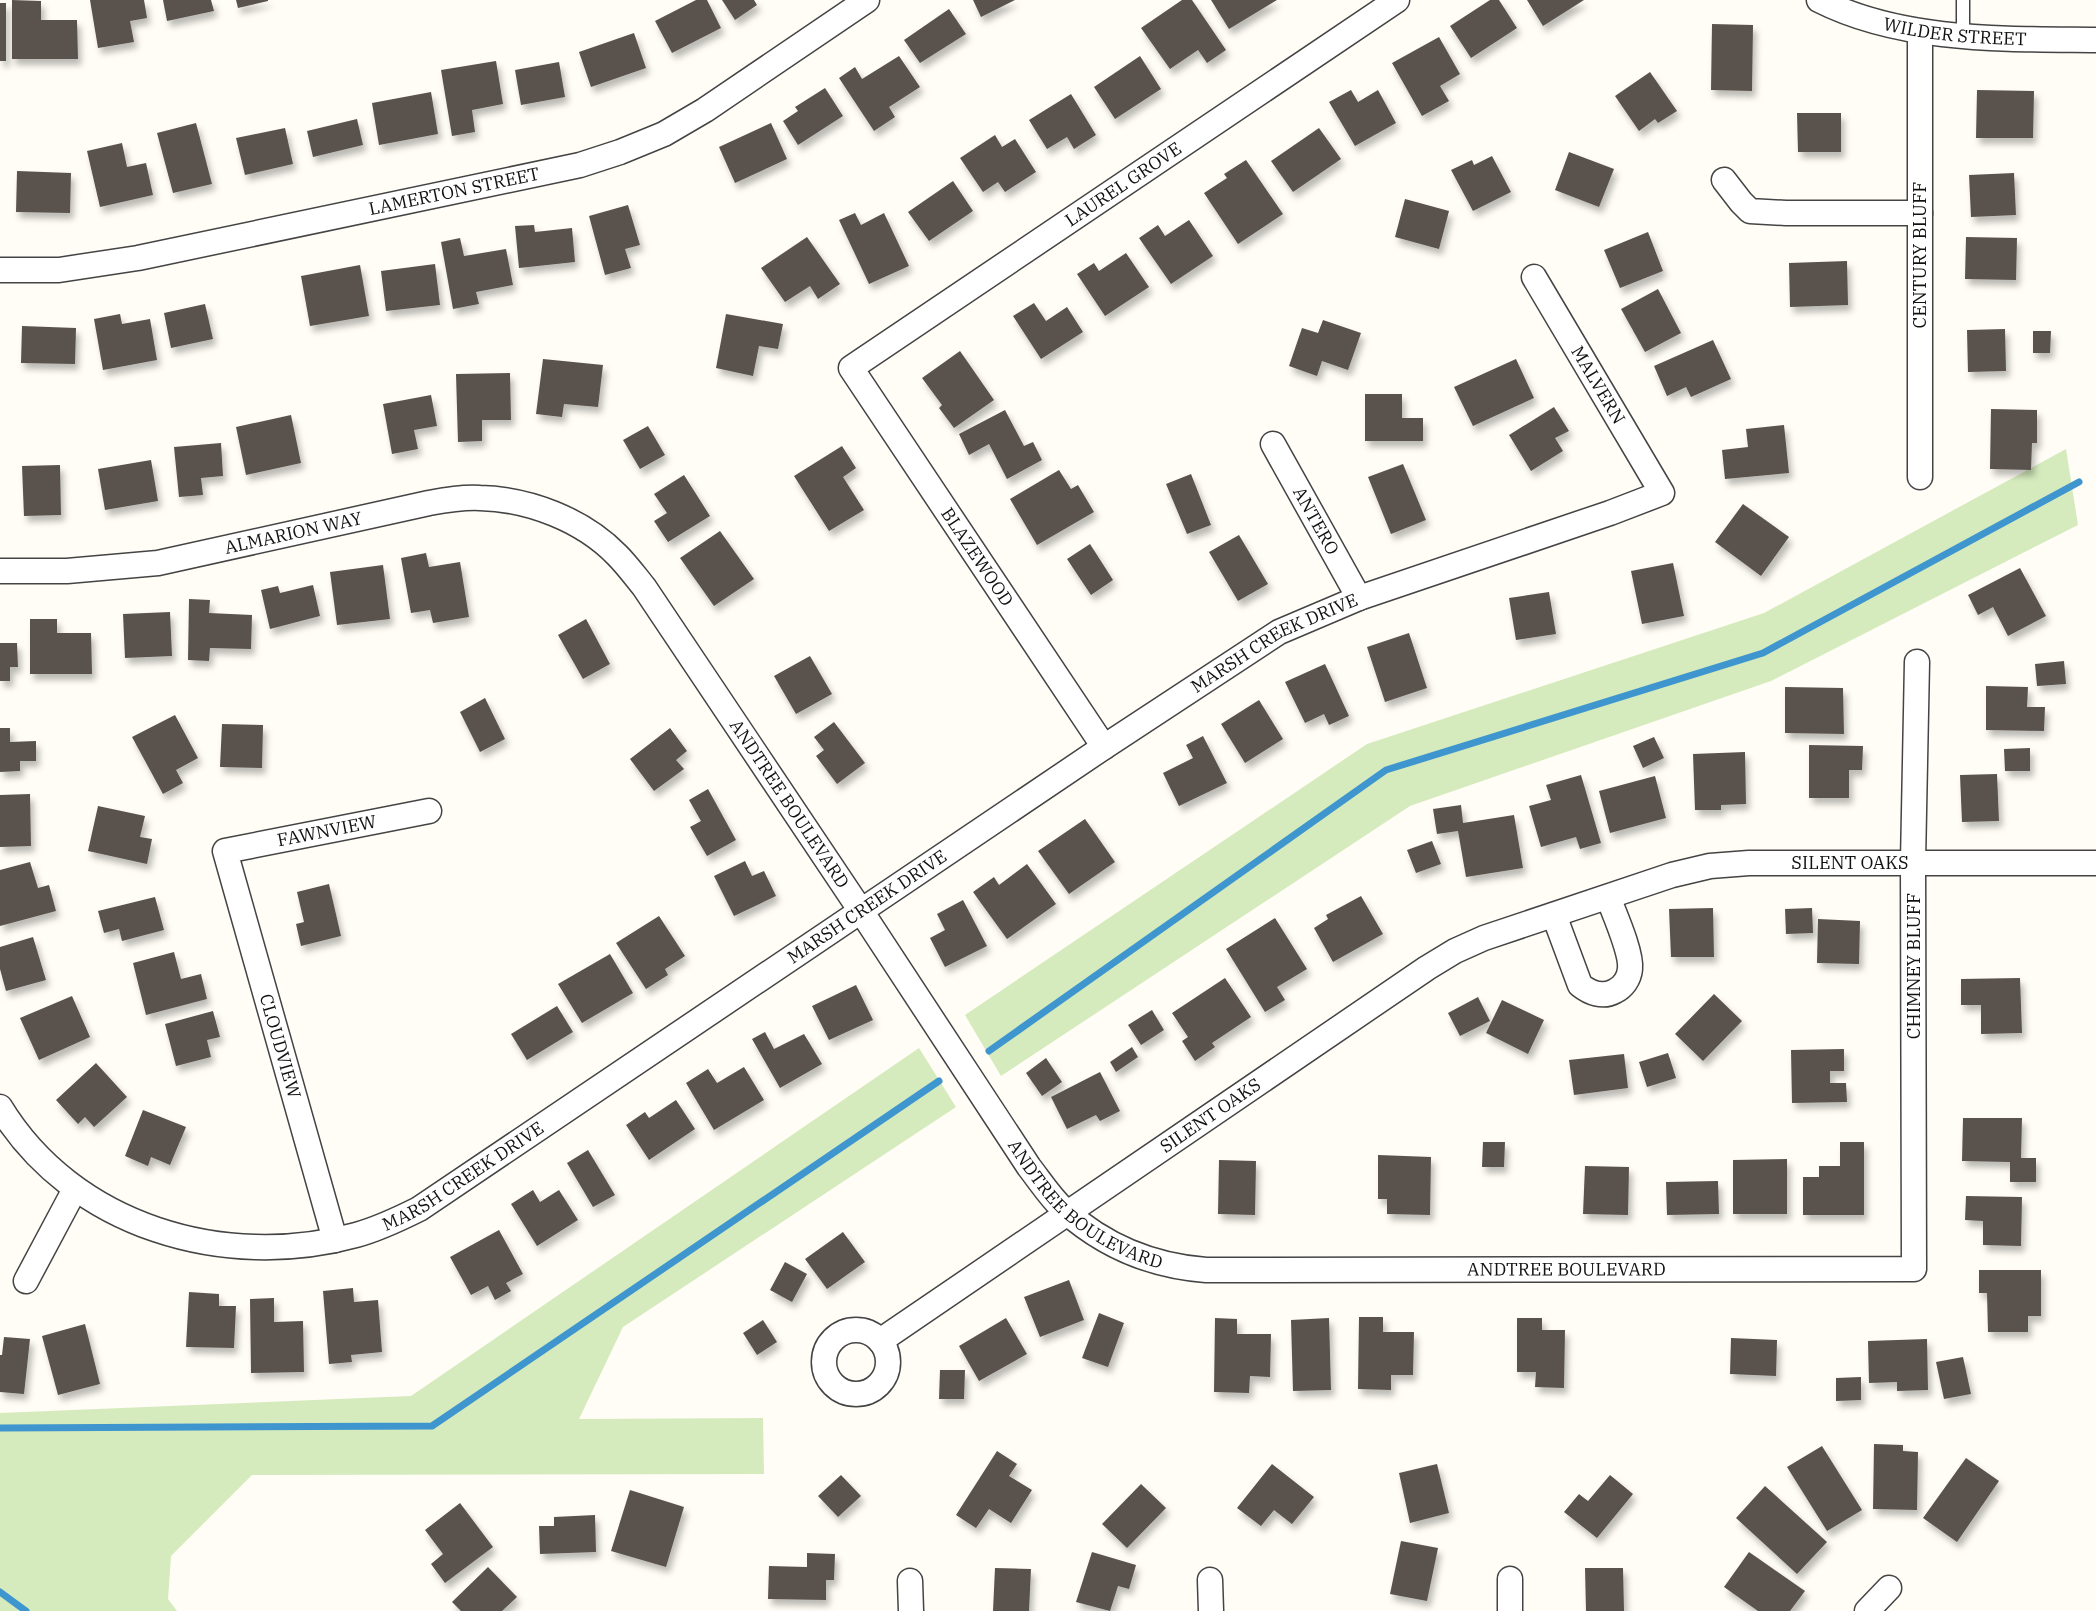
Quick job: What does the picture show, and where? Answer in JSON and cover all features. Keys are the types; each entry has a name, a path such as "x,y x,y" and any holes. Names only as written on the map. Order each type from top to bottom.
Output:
{"street":[{"name":"LAMERTON STREET","path":"0,270 59,270 138,258 568,167 610,155 664,134 705,110 867,0"},
{"name":"LAUREL GROVE","path":"851,368 1397,0"},
{"name":"WILDER STREET","path":"1819,0 1855,15 1920,32 1963,36 2096,40"},
{"name":"CENTURY BLUFF","path":"1920,32 1920,477"},
{"path":"1724,180 1735,196 1750,211 1920,213"},
{"name":"MALVERN","path":"1534,277 1662,493"},
{"name":"BLAZEWOOD","path":"851,368 1104,747"},
{"name":"ANTERO","path":"1273,444 1359,598"},
{"name":"MARSH CREEK DRIVE","path":"0,1107 26,1143 75,1189 123,1217 153,1230 218,1245 252,1248 285,1247 335,1240 389,1224 448,1191 1104,747 1279,632 1359,598 1610,513 1662,493"},
{"name":"ALMARION WAY","path":"0,571 67,571 158,563 429,502 458,498 501,499 522,503 543,509 582,528"},
{"name":"ANDTREE BOULEVARD","path":"582,528 616,554 644,587 1045,1189 1068,1213 1133,1254 1164,1264 1206,1270 1914,1269"},
{"name":"CHIMNEY BLUFF","path":"1914,1269 1913,862 1917,663"},
{"name":"FAWNVIEW","path":"225,851 429,811"},
{"name":"CLOUDVIEW","path":"225,851 335,1240"},
{"name":"SILENT OAKS","path":"880,1341 1427,968 1455,951 1484,938 1672,875 1710,866 1749,862 2096,863"},
{"path":"1554,915 1580,985 1589,992 1600,995 1611,994 1627,979 1630,969 1629,958 1608,897"},
{"path":"26,1281 75,1189"},
{"path":"1510,1579 1510,1611"},
{"path":"1210,1580 1211,1611"},
{"path":"910,1581 910,1611"},
{"path":"1867,1611 1889,1588"}],"lane":[{"path":"1963,0 1963,36"}],"green space":[{"path":"2066,449 2078,525 1771,681 1410,806 1001,1076 965,1015 1367,744 1764,613"},
{"path":"919,1048 956,1107 623,1327 579,1419 763,1418 764,1474 252,1475 171,1556 168,1599 177,1611 0,1611 0,1413 411,1396"}],"building":[{"path":"12,0 41,1 41,20 77,20 78,59 12,59"},
{"path":"90,0 144,0 147,18 130,21 134,42 98,48"},
{"path":"163,0 211,0 214,11 167,21"},
{"path":"236,0 268,0 268,1 238,8"},
{"path":"696,0 707,0 721,28 672,53 655,21"},
{"path":"722,0 754,0 757,5 735,20"},
{"path":"973,0 1015,0 981,17"},
{"path":"1182,0 1192,0 1226,50 1207,63 1198,50 1170,69 1141,28"},
{"path":"1211,0 1277,0 1229,29"},
{"path":"1490,0 1499,0 1517,28 1471,58 1450,26"},
{"path":"1527,0 1584,0 1543,26"},
{"path":"0,3 6,3 6,61 0,61"},
{"path":"949,9 966,34 920,63 904,40"},
{"path":"1712,24 1753,25 1752,91 1711,90"},
{"path":"634,33 646,68 591,87 579,52"},
{"path":"1439,37 1460,74 1440,86 1449,101 1422,116 1392,63"},
{"path":"899,56 920,87 889,107 895,117 874,131 839,78 855,67 862,79"},
{"path":"1140,56 1161,89 1115,119 1094,87"},
{"path":"496,61 503,104 472,110 475,132 452,136 441,70"},
{"path":"559,62 565,97 521,105 515,70"},
{"path":"1650,72 1677,111 1658,123 1655,119 1639,131 1615,96"},
{"path":"825,88 843,116 798,145 783,121 798,111 795,107"},
{"path":"1351,90 1358,102 1378,90 1396,123 1355,146 1329,102"},
{"path":"1977,90 2034,91 2033,138 1976,138"},
{"path":"431,92 438,134 379,145 372,103"},
{"path":"1071,94 1096,135 1074,149 1067,137 1047,149 1029,120"},
{"path":"1797,113 1841,113 1841,152 1798,152"},
{"path":"357,119 363,145 313,157 307,131"},
{"path":"196,123 212,184 173,193 157,133"},
{"path":"771,123 787,159 735,183 719,147"},
{"path":"285,128 293,164 245,175 236,138"},
{"path":"1319,128 1341,159 1293,192 1271,161"},
{"path":"995,135 1002,147 1015,139 1036,172 1005,192 998,182 983,192 960,158"},
{"path":"122,143 127,167 146,163 153,195 100,207 87,151"},
{"path":"1569,152 1614,169 1599,207 1555,190"},
{"path":"1492,156 1511,192 1473,211 1451,170 1472,160 1474,165"},
{"path":"1246,160 1283,214 1238,244 1204,193 1227,178 1224,174"},
{"path":"17,171 71,173 70,213 16,212"},
{"path":"2014,173 2016,215 1971,217 1969,175"},
{"path":"953,181 973,211 929,241 908,212"},
{"path":"1405,199 1449,211 1439,249 1395,237"},
{"path":"628,205 640,245 625,249 631,268 605,275 589,216"},
{"path":"855,213 861,225 884,213 909,266 869,284 839,220"},
{"path":"1189,220 1213,256 1171,284 1139,238 1158,225 1165,236"},
{"path":"534,225 535,232 572,228 575,262 519,268 515,226"},
{"path":"1648,232 1663,271 1620,288 1604,250"},
{"path":"807,237 840,284 818,299 810,286 785,302 761,268"},
{"path":"1966,237 2017,238 2016,280 1965,279"},
{"path":"460,238 464,256 506,249 513,285 476,292 479,304 453,309 441,242"},
{"path":"1126,253 1149,287 1105,316 1077,274 1094,263 1099,271"},
{"path":"1847,261 1848,305 1790,307 1789,263"},
{"path":"435,264 440,305 386,311 381,271"},
{"path":"360,265 369,316 310,326 301,276"},
{"path":"1658,289 1681,333 1645,352 1621,309"},
{"path":"1034,303 1046,321 1067,307 1083,332 1041,359 1013,316"},
{"path":"205,304 213,339 171,348 164,313"},
{"path":"120,314 122,324 150,319 157,360 103,370 94,319"},
{"path":"726,314 783,324 778,349 759,346 753,376 716,368"},
{"path":"1323,320 1361,333 1348,370 1322,361 1317,376 1289,366 1302,328 1318,333"},
{"path":"22,326 76,328 75,364 21,363"},
{"path":"2005,329 2006,371 1968,372 1967,330"},
{"path":"2033,331 2051,331 2050,353 2033,353"},
{"path":"1713,340 1731,379 1691,397 1686,387 1667,396 1654,366"},
{"path":"960,351 994,400 954,428 939,408 942,405 922,378"},
{"path":"543,359 603,365 598,407 564,404 562,417 536,414"},
{"path":"1516,359 1534,398 1473,426 1454,387"},
{"path":"510,373 511,420 482,420 482,441 458,442 456,374"},
{"path":"1365,394 1402,394 1402,418 1423,418 1423,441 1365,441"},
{"path":"431,395 437,426 414,430 418,449 392,454 383,404"},
{"path":"1554,407 1569,431 1555,438 1563,451 1531,471 1509,435"},
{"path":"1991,409 2037,410 2037,443 2032,443 2031,470 1990,469"},
{"path":"1005,410 1024,446 1033,442 1042,460 1007,479 989,444 969,455 959,434"},
{"path":"291,415 301,463 246,475 236,427"},
{"path":"1784,425 1789,473 1725,479 1722,450 1748,447 1746,429"},
{"path":"648,426 665,455 640,469 623,440"},
{"path":"221,443 223,476 201,478 203,495 179,497 174,447"},
{"path":"842,446 856,468 843,477 864,510 829,531 794,476"},
{"path":"151,460 158,501 105,510 98,469"},
{"path":"1403,464 1426,520 1391,534 1368,477"},
{"path":"60,465 61,515 24,516 22,466"},
{"path":"1059,470 1071,489 1078,485 1094,512 1037,545 1010,499"},
{"path":"1191,474 1211,525 1187,534 1166,484"},
{"path":"684,475 710,516 668,542 654,521 667,513 654,494"},
{"path":"1743,504 1789,537 1761,576 1715,542"},
{"path":"720,531 754,579 714,606 680,558"},
{"path":"1239,535 1268,584 1238,601 1209,552"},
{"path":"1090,544 1113,580 1091,595 1067,559"},
{"path":"426,553 429,567 460,562 469,617 433,623 430,610 411,613 401,558"},
{"path":"1673,563 1684,616 1642,624 1631,571"},
{"path":"383,565 390,619 337,625 330,572"},
{"path":"2020,568 2046,616 2008,636 1993,607 1978,615 1968,595"},
{"path":"313,585 320,616 270,629 261,590 278,586 280,593"},
{"path":"1549,592 1556,634 1516,640 1509,598"},
{"path":"189,599 210,600 209,613 252,615 251,649 210,648 209,661 188,660"},
{"path":"170,612 172,656 125,658 123,614"},
{"path":"30,619 57,619 57,633 91,633 92,674 30,674"},
{"path":"586,619 610,664 583,679 558,635"},
{"path":"1409,633 1427,688 1385,702 1367,647"},
{"path":"0,643 17,643 18,667 10,667 10,681 0,681"},
{"path":"810,656 832,694 796,714 774,676"},
{"path":"2064,661 2066,684 2037,686 2035,664"},
{"path":"1325,664 1349,716 1329,725 1324,714 1305,723 1285,682"},
{"path":"1986,686 2028,687 2027,707 2045,707 2044,731 1986,730"},
{"path":"1785,687 1843,688 1844,734 1785,733"},
{"path":"485,698 505,739 480,752 460,712"},
{"path":"1259,700 1283,739 1245,763 1221,724"},
{"path":"175,715 198,758 176,770 183,783 163,794 132,737"},
{"path":"834,722 865,763 837,784 816,756 824,750 814,737"},
{"path":"222,724 263,725 262,768 220,767"},
{"path":"0,728 10,728 10,742 36,741 36,761 20,761 20,771 0,772"},
{"path":"670,728 687,751 676,760 684,769 654,791 630,759"},
{"path":"1203,736 1227,783 1179,806 1163,773 1193,758 1186,745"},
{"path":"1654,737 1664,758 1643,768 1633,746"},
{"path":"1809,745 1863,746 1862,770 1849,770 1849,798 1809,798"},
{"path":"2030,748 2030,771 2005,771 2004,749"},
{"path":"1745,752 1746,804 1721,805 1721,810 1695,810 1693,754"},
{"path":"1997,774 1999,821 1962,822 1960,775"},
{"path":"1581,775 1601,843 1580,849 1576,837 1541,847 1529,806 1551,800 1546,785"},
{"path":"1655,776 1666,818 1610,833 1599,791"},
{"path":"708,789 736,840 707,856 690,827 701,821 689,800"},
{"path":"30,794 31,846 0,847 0,795"},
{"path":"1461,805 1463,823 1514,815 1523,868 1466,877 1458,831 1437,834 1433,809"},
{"path":"98,806 145,816 140,837 152,839 147,864 88,851"},
{"path":"1085,819 1115,862 1069,894 1038,851"},
{"path":"1432,841 1441,864 1416,873 1407,850"},
{"path":"745,861 752,876 764,871 776,896 734,916 714,876"},
{"path":"30,862 38,888 49,885 56,911 0,926 0,870"},
{"path":"1027,864 1056,904 1007,939 973,892 994,877 999,885"},
{"path":"329,884 341,936 301,946 296,924 304,922 297,892"},
{"path":"1361,896 1383,934 1333,962 1314,928 1328,919 1326,915"},
{"path":"155,897 164,930 122,941 119,929 104,933 98,911"},
{"path":"963,900 987,946 945,967 930,938 945,930 937,914"},
{"path":"1713,908 1714,957 1671,957 1669,909"},
{"path":"1812,908 1813,933 1786,934 1785,909"},
{"path":"659,916 685,956 665,969 668,975 646,989 616,943"},
{"path":"1275,918 1307,969 1277,987 1285,1000 1265,1012 1226,949"},
{"path":"1818,919 1860,921 1859,964 1817,963"},
{"path":"33,937 46,980 6,991 0,969 0,947"},
{"path":"174,952 181,979 201,974 207,999 146,1015 133,963"},
{"path":"610,954 633,993 582,1023 558,984"},
{"path":"1225,978 1251,1017 1212,1043 1215,1047 1195,1061 1182,1041 1188,1037 1172,1013"},
{"path":"2020,978 2022,1033 1981,1034 1981,1005 1961,1005 1961,979"},
{"path":"856,985 873,1020 829,1040 812,1006"},
{"path":"1714,994 1742,1021 1703,1061 1675,1034"},
{"path":"72,996 90,1037 39,1060 20,1018"},
{"path":"1478,997 1490,1021 1460,1036 1448,1013"},
{"path":"1502,1000 1544,1020 1528,1054 1486,1033"},
{"path":"557,1006 573,1032 527,1060 511,1034"},
{"path":"1152,1010 1164,1030 1141,1045 1128,1025"},
{"path":"213,1011 220,1037 207,1040 211,1057 176,1066 165,1024"},
{"path":"765,1032 774,1049 804,1034 822,1064 780,1088 752,1039"},
{"path":"1132,1047 1138,1057 1116,1072 1110,1062"},
{"path":"1844,1049 1844,1071 1830,1071 1830,1083 1846,1083 1847,1102 1792,1103 1791,1050"},
{"path":"1668,1053 1676,1078 1647,1087 1639,1062"},
{"path":"1624,1054 1628,1088 1574,1095 1569,1060"},
{"path":"1046,1058 1062,1082 1042,1096 1026,1073"},
{"path":"96,1063 127,1097 94,1127 85,1117 78,1124 56,1100"},
{"path":"744,1067 764,1100 714,1130 686,1083 708,1069 717,1083"},
{"path":"1100,1072 1120,1111 1100,1121 1096,1115 1067,1129 1051,1097"},
{"path":"676,1100 695,1129 649,1160 626,1125 645,1112 649,1118"},
{"path":"143,1110 186,1127 170,1165 151,1157 148,1166 125,1156"},
{"path":"1963,1118 2022,1118 2021,1158 2036,1158 2036,1182 2010,1182 2010,1162 1962,1161"},
{"path":"1483,1142 1505,1142 1504,1167 1482,1167"},
{"path":"1840,1142 1864,1142 1864,1215 1803,1215 1803,1177 1819,1177 1819,1166 1840,1166"},
{"path":"588,1150 615,1195 593,1207 567,1163"},
{"path":"1378,1155 1431,1157 1430,1215 1387,1214 1387,1199 1378,1199"},
{"path":"1787,1159 1787,1214 1733,1214 1733,1160"},
{"path":"1219,1160 1256,1161 1255,1215 1218,1214"},
{"path":"1585,1166 1629,1167 1628,1215 1583,1214"},
{"path":"1718,1181 1719,1214 1667,1215 1666,1182"},
{"path":"533,1190 540,1202 559,1190 578,1220 537,1246 511,1204"},
{"path":"1966,1196 2022,1197 2021,1246 1983,1245 1983,1221 1965,1220"},
{"path":"499,1230 523,1274 506,1283 511,1291 495,1300 488,1286 471,1295 450,1257"},
{"path":"843,1232 865,1262 827,1289 805,1259"},
{"path":"785,1262 807,1274 792,1302 770,1290"},
{"path":"1979,1270 2041,1270 2041,1316 2028,1316 2028,1332 1988,1332 1987,1293 1979,1293"},
{"path":"1069,1280 1084,1320 1040,1337 1024,1297"},
{"path":"353,1288 354,1302 378,1300 382,1352 351,1355 352,1362 329,1364 323,1291"},
{"path":"189,1292 219,1294 219,1306 236,1306 234,1348 186,1347"},
{"path":"274,1298 274,1322 303,1321 304,1372 251,1373 250,1299"},
{"path":"1099,1313 1124,1323 1108,1367 1082,1358"},
{"path":"1359,1317 1383,1317 1383,1332 1414,1332 1413,1375 1391,1375 1391,1390 1358,1389"},
{"path":"1006,1318 1027,1354 979,1381 959,1346"},
{"path":"1215,1318 1237,1319 1237,1334 1271,1334 1270,1377 1250,1376 1249,1393 1214,1392"},
{"path":"1329,1318 1331,1390 1293,1391 1291,1320"},
{"path":"1517,1318 1542,1318 1542,1330 1565,1330 1564,1388 1535,1387 1536,1372 1517,1372"},
{"path":"763,1320 777,1342 757,1355 743,1333"},
{"path":"85,1324 100,1384 58,1395 42,1336"},
{"path":"4,1337 30,1339 24,1394 0,1392 0,1355 2,1355"},
{"path":"1731,1338 1777,1340 1776,1376 1730,1374"},
{"path":"1927,1339 1928,1390 1897,1391 1897,1382 1869,1383 1868,1341"},
{"path":"1963,1357 1971,1394 1944,1399 1936,1362"},
{"path":"940,1370 965,1370 964,1399 939,1399"},
{"path":"1861,1377 1861,1400 1836,1401 1836,1378"},
{"path":"1874,1444 1903,1445 1903,1451 1918,1452 1917,1510 1873,1509"},
{"path":"1822,1446 1862,1510 1827,1531 1787,1467"},
{"path":"997,1451 1017,1464 1009,1476 1032,1490 1011,1523 989,1509 976,1528 956,1515"},
{"path":"1966,1458 1999,1481 1957,1542 1923,1518"},
{"path":"1272,1464 1314,1497 1292,1524 1274,1510 1261,1526 1237,1508"},
{"path":"1437,1464 1449,1513 1410,1523 1399,1473"},
{"path":"841,1475 861,1496 838,1517 818,1496"},
{"path":"1610,1475 1633,1494 1597,1538 1564,1512 1579,1494 1588,1501"},
{"path":"1141,1484 1166,1508 1127,1548 1102,1524"},
{"path":"1765,1486 1827,1542 1797,1574 1736,1518"},
{"path":"630,1490 684,1507 666,1567 611,1551"},
{"path":"460,1503 493,1547 445,1583 431,1564 443,1554 425,1530"},
{"path":"595,1515 596,1552 540,1554 539,1526 554,1526 554,1517"},
{"path":"1401,1541 1438,1548 1427,1601 1390,1594"},
{"path":"1092,1552 1136,1565 1129,1589 1118,1586 1110,1611 1076,1602"},
{"path":"1749,1552 1805,1591 1790,1611 1758,1611 1724,1587"},
{"path":"807,1553 835,1554 834,1580 826,1580 826,1600 768,1599 769,1566 807,1567"},
{"path":"488,1567 517,1597 502,1611 461,1611 452,1602"},
{"path":"995,1568 1031,1569 1029,1611 993,1611"},
{"path":"1585,1568 1623,1568 1624,1611 1586,1611"}],"waterway":[{"path":"989,1051 1386,770 1763,653 2079,482"},
{"path":"0,1428 432,1426 939,1081"},
{"path":"0,1592 26,1611"}]}
